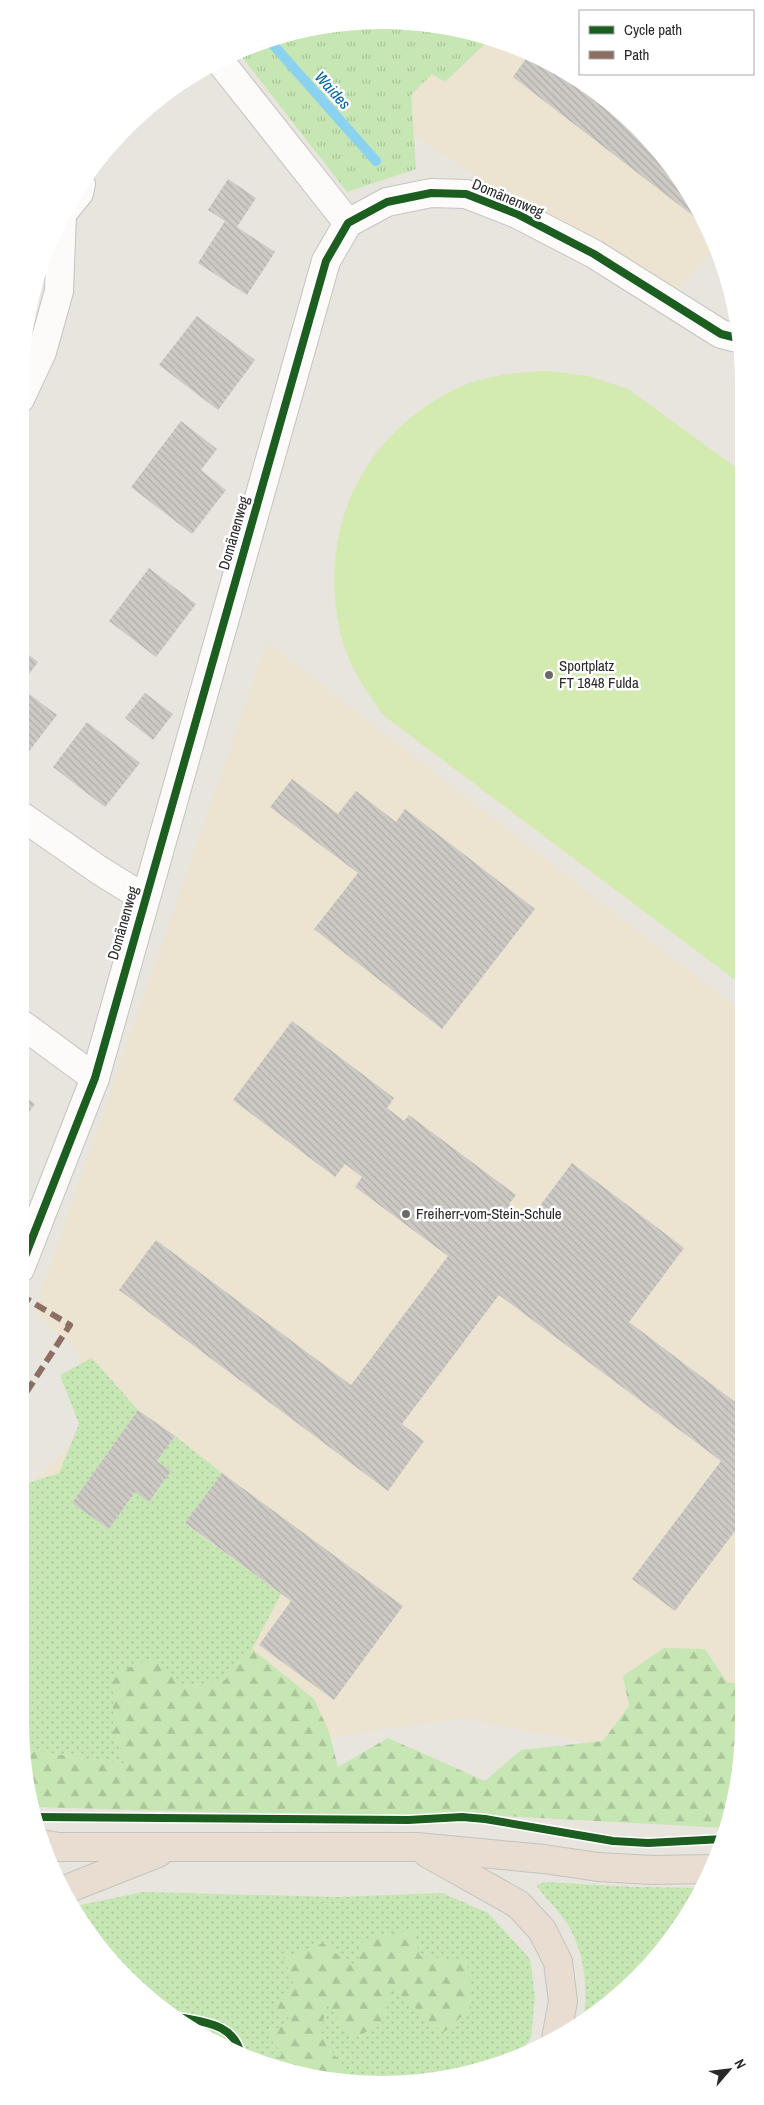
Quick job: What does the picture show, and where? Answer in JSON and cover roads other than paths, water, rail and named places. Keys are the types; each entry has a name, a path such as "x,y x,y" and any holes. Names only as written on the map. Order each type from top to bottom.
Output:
{"highway":[{"path":"417,1847 518,1904 542,1930 558,1962 564,2001 558,2030"},
{"path":"52,1848 417,1847 544,1859 598,1867 652,1870 703,1869"},
{"path":"69,1887 171,1848"}],"street":[{"path":"224,66 348,223"},
{"name":"Domänenweg","path":"29,1246 95,1078 144,898 326,261 348,223 387,202 431,193 466,194 516,214 585,250 721,334 732,337"},
{"path":"29,380 42,352 59,291 61,235"},
{"path":"29,821 99,870 144,898"},
{"path":"29,1030 95,1078"}],"waterway":[{"name":"Waides","path":"274,45 376,161"}],"place":[{"name":"Sportplatz FT 1848 Fulda","path":"549,675"},
{"name":"Freiherr-vom-Stein-Schule","path":"406,1214"}]}
